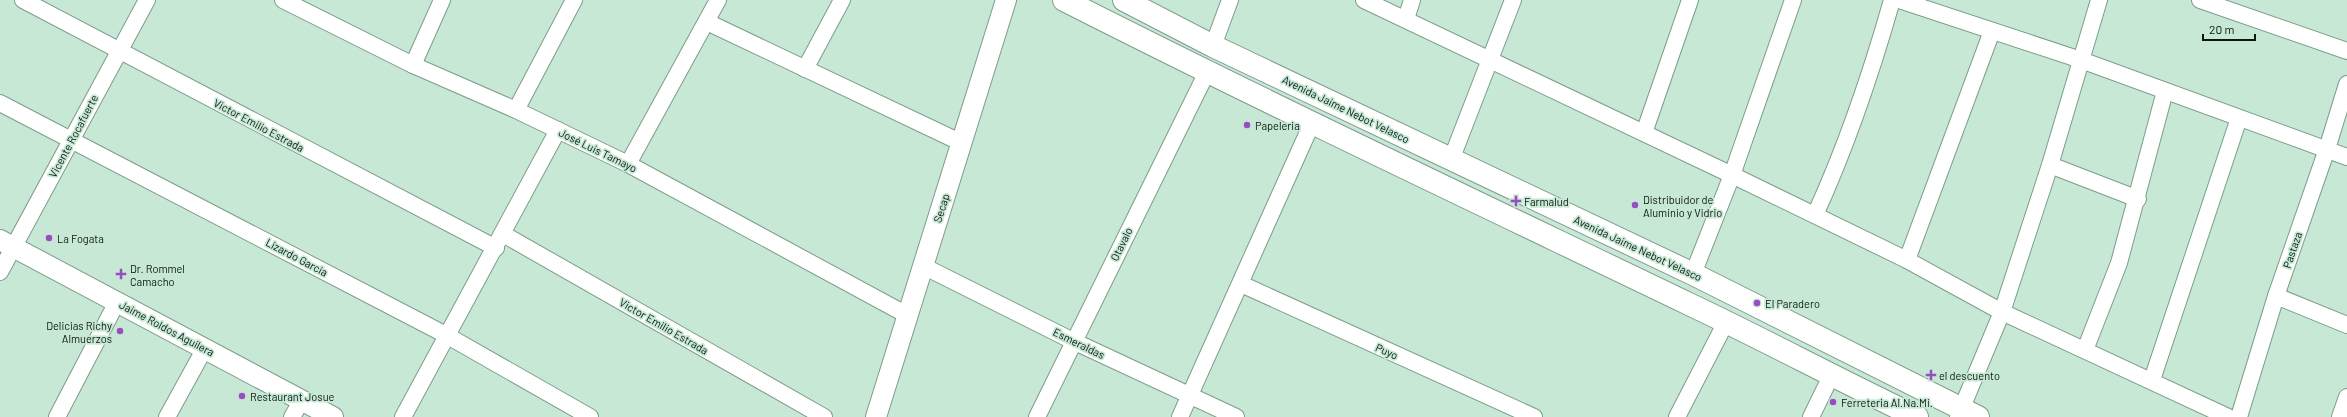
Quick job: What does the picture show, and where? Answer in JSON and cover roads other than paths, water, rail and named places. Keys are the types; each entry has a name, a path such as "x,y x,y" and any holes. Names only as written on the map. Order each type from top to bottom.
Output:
{"main road":[{"path":"1064,0 1207,72 1726,322 1831,376 1917,417"},
{"name":"Avenida Jaime Nebot Velasco","path":"1124,0 1213,46 1693,274 1966,414"}],"street":[{"name":"Victor Emilio Estrada","path":"23,0 119,51 499,241 824,417"},
{"name":"Vicente Rocafuerte","path":"0,272 7,243 72,139 147,0"},
{"name":"José Luis Tamayo","path":"283,0 305,5 413,65 516,110 628,164 906,315"},
{"path":"413,65 442,0"},
{"path":"516,110 574,0"},
{"path":"628,164 718,0"},
{"path":"805,69 842,0"},
{"name":"Secap","path":"876,417 906,315 923,266 1006,0"},
{"path":"1213,46 1230,0"},
{"path":"1364,0 1908,260 2002,312 2152,380 2228,417"},
{"path":"1406,19 1412,0"},
{"path":"1452,160 1492,60 1513,0"},
{"path":"1644,133 1690,0"},
{"path":"1693,274 1732,175 1793,0"},
{"path":"1815,215 1839,163 1855,118 1892,0"},
{"path":"1899,0 2081,60 2347,157"},
{"path":"1966,414 2002,312 2050,165 2099,0"},
{"path":"2200,0 2347,51"},
{"path":"707,22 962,143"},
{"path":"1908,260 1992,31"},
{"name":"Otavalo","path":"1037,417 1073,341 1207,72"},
{"name":"Pastaza","path":"2240,417 2276,296 2327,149 2347,84"},
{"path":"2085,350 2120,263 2138,199 2165,91"},
{"name":"Lizardo Garcia","path":"0,103 72,139 446,335 590,417"},
{"path":"2152,380 2239,118"},
{"path":"1180,417 1312,123"},
{"path":"403,417 558,130"},
{"path":"2050,165 2138,199"},
{"name":"Jaime Roldos Aguilera","path":"7,243 333,417"},
{"name":"Esmeraldas","path":"923,266 1073,341 1236,417"},
{"name":"Puyo","path":"1241,284 1534,417"},
{"path":"2276,296 2347,325"},
{"path":"56,417 117,302"},
{"path":"1677,417 1726,322"},
{"path":"167,417 205,348"},
{"path":"1812,417 1831,376"},
{"path":"2340,417 2347,397"},
{"path":"292,417 302,400"}],"place":[{"name":"Papeleria","path":"1247,125"},
{"name":"Farmalud","path":"1516,201"},
{"name":"Distribuidor de Aluminio y Vidrio","path":"1635,205"},
{"name":"La Fogata","path":"49,238"},
{"name":"Dr. Rommel Camacho","path":"121,274"},
{"name":"El Paradero","path":"1757,303"},
{"name":"Delicias Richy Almuerzos","path":"120,331"},
{"name":"el descuento","path":"1931,375"},
{"name":"Restaurant Josue","path":"242,396"},
{"name":"Ferreteria Al.Na.Mi.","path":"1833,402"}]}
